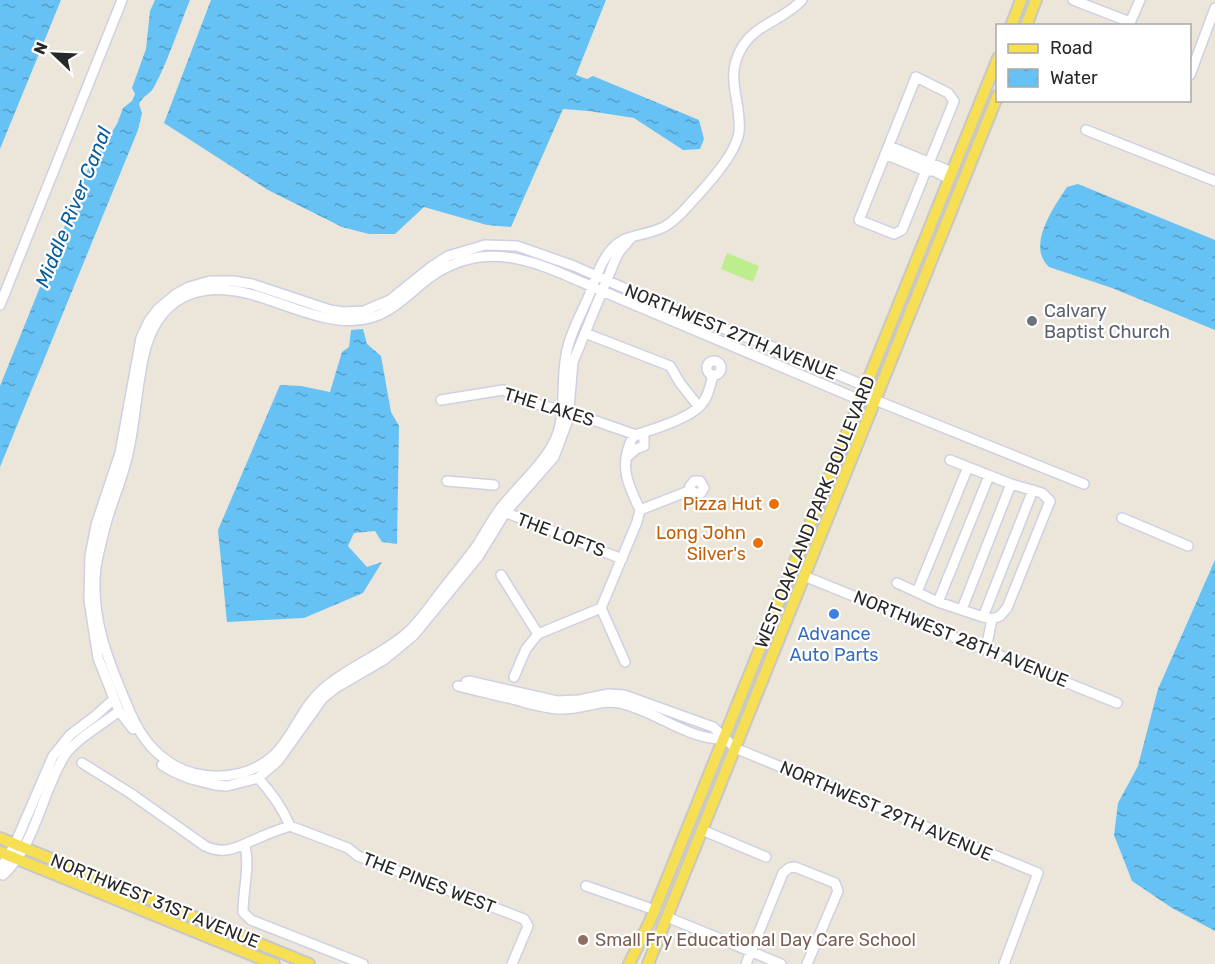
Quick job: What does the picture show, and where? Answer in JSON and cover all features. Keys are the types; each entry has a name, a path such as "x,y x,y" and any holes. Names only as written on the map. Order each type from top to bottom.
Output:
{"main road":[{"path":"1012,24 1021,0"},
{"path":"1027,24 1036,0"},
{"name":"WEST OAKLAND PARK BOULEVARD","path":"629,964 660,898 996,63"},
{"name":"WEST OAKLAND PARK BOULEVARD","path":"648,964 996,100"},
{"path":"957,158 958,169 965,178"},
{"path":"950,175 959,182 958,194"},
{"path":"796,558 798,568 804,576"},
{"path":"790,574 795,599"},
{"name":"NORTHWEST 31ST AVENUE","path":"0,838 309,964"},
{"name":"NORTHWEST 31ST AVENUE","path":"8,856 274,964"},
{"path":"660,898 667,917"},
{"path":"655,910 659,936"}],"street":[{"path":"0,305 122,0"},
{"path":"802,0 795,8 754,31 737,56 732,75 739,133 726,158 677,218 658,230 626,237 618,242 604,260 596,276 592,287 567,349 566,431 554,457 502,512 478,557 457,577 414,635 405,638 319,693 300,716 276,753 253,770 216,777 196,774 172,764 151,746 131,715 110,668 96,614 96,565 128,453 145,351 153,329 180,299 209,289 245,292 332,318 353,320 370,318 394,306 448,266 459,261 504,256 529,261 592,287 604,287 860,400 875,400 1084,484"},
{"path":"1073,0 1129,24 1140,0"},
{"path":"1191,72 1215,8"},
{"path":"916,77 948,93 954,101 902,230 894,234 859,220 887,150 916,77"},
{"path":"1086,130 1215,181"},
{"path":"887,150 950,175"},
{"path":"566,411 573,362 618,252 629,240 638,235"},
{"path":"405,638 385,659 336,687 323,698 279,761 258,778 224,786 196,781 158,762 144,746 119,711 98,658 89,600 89,563 96,525 119,460 141,338 149,321 163,304 189,287 210,281 252,284 330,310 342,312 364,310 390,300 425,271 448,256 474,247 495,244 526,248 596,276 604,287"},
{"name":"NORTHWEST 27TH AVENUE","path":"604,287 674,310 780,350 865,387 875,400"},
{"path":"585,333 670,366 699,407"},
{"path":"514,677 526,649 538,634 601,608 640,510 626,478 624,463 638,438 699,407 707,395 713,375"},
{"name":"THE LAKES","path":"441,400 503,390 531,403 566,411 620,429 638,438"},
{"path":"897,583 938,602 987,618 1000,616 1007,608 1050,501 1042,493 1011,484 950,460"},
{"path":"917,592 968,467"},
{"path":"938,602 989,476"},
{"path":"447,481 494,485"},
{"path":"962,609 1011,484"},
{"path":"640,510 691,490"},
{"path":"986,649 987,618 1033,490"},
{"name":"THE LOFTS","path":"502,512 622,558"},
{"path":"1122,518 1188,546"},
{"path":"501,575 538,634"},
{"name":"NORTHWEST 28TH AVENUE","path":"804,576 1117,703"},
{"path":"601,608 625,662"},
{"path":"461,687 553,709 578,709 596,700 615,698 684,730 708,739 723,739"},
{"path":"20,846 53,756 70,735 114,699"},
{"path":"8,856 20,846 65,756 119,711"},
{"name":"NORTHWEST 29TH AVENUE","path":"723,739 735,748 1038,873 1004,964"},
{"path":"82,763 130,793 205,846 216,851 245,846 261,836 290,826 272,793 258,778"},
{"name":"THE PINES WEST","path":"290,826 348,848 358,856 524,919 528,926 512,964"},
{"path":"702,830 766,857"},
{"path":"245,846 248,859 243,892 243,912 251,920 363,964"},
{"path":"746,964 783,873 795,867 836,883 838,891 807,964"},
{"path":"586,886 655,910"},
{"path":"667,917 781,964"}],"green space":[{"path":"727,253 759,266 753,282 721,269"}],"water":[{"path":"0,0 61,0 0,149"},
{"name":"Middle River Canal","path":"155,0 190,0 159,76 152,90 139,104 142,113 138,130 0,467 0,386 87,171 117,124 123,108 132,101 135,94 132,88 146,49 150,11"},
{"path":"211,0 606,0 576,75 587,79 593,76 699,120 704,139 700,149 683,150 634,118 563,109 511,227 487,225 424,207 395,234 369,234 342,227 268,190 164,123"},
{"path":"1078,184 1215,240 1215,330 1112,288 1049,267 1040,248 1044,227 1067,187"},
{"path":"363,329 367,344 381,356 391,412 399,426 397,544 382,542 375,531 354,533 348,546 367,567 382,562 363,593 304,618 227,622 218,530 280,385 301,386 330,392 342,352 349,347 351,330"},
{"path":"1215,560 1215,931 1172,908 1132,881 1114,835 1118,803 1138,766 1158,689"}],"place":[{"name":"Calvary Baptist Church","path":"1032,321"},
{"name":"Pizza Hut","path":"774,504"},
{"name":"Long John Silver's","path":"758,543"},
{"name":"Advance Auto Parts","path":"834,614"},
{"name":"Small Fry Educational Day Care School","path":"583,940"}]}
